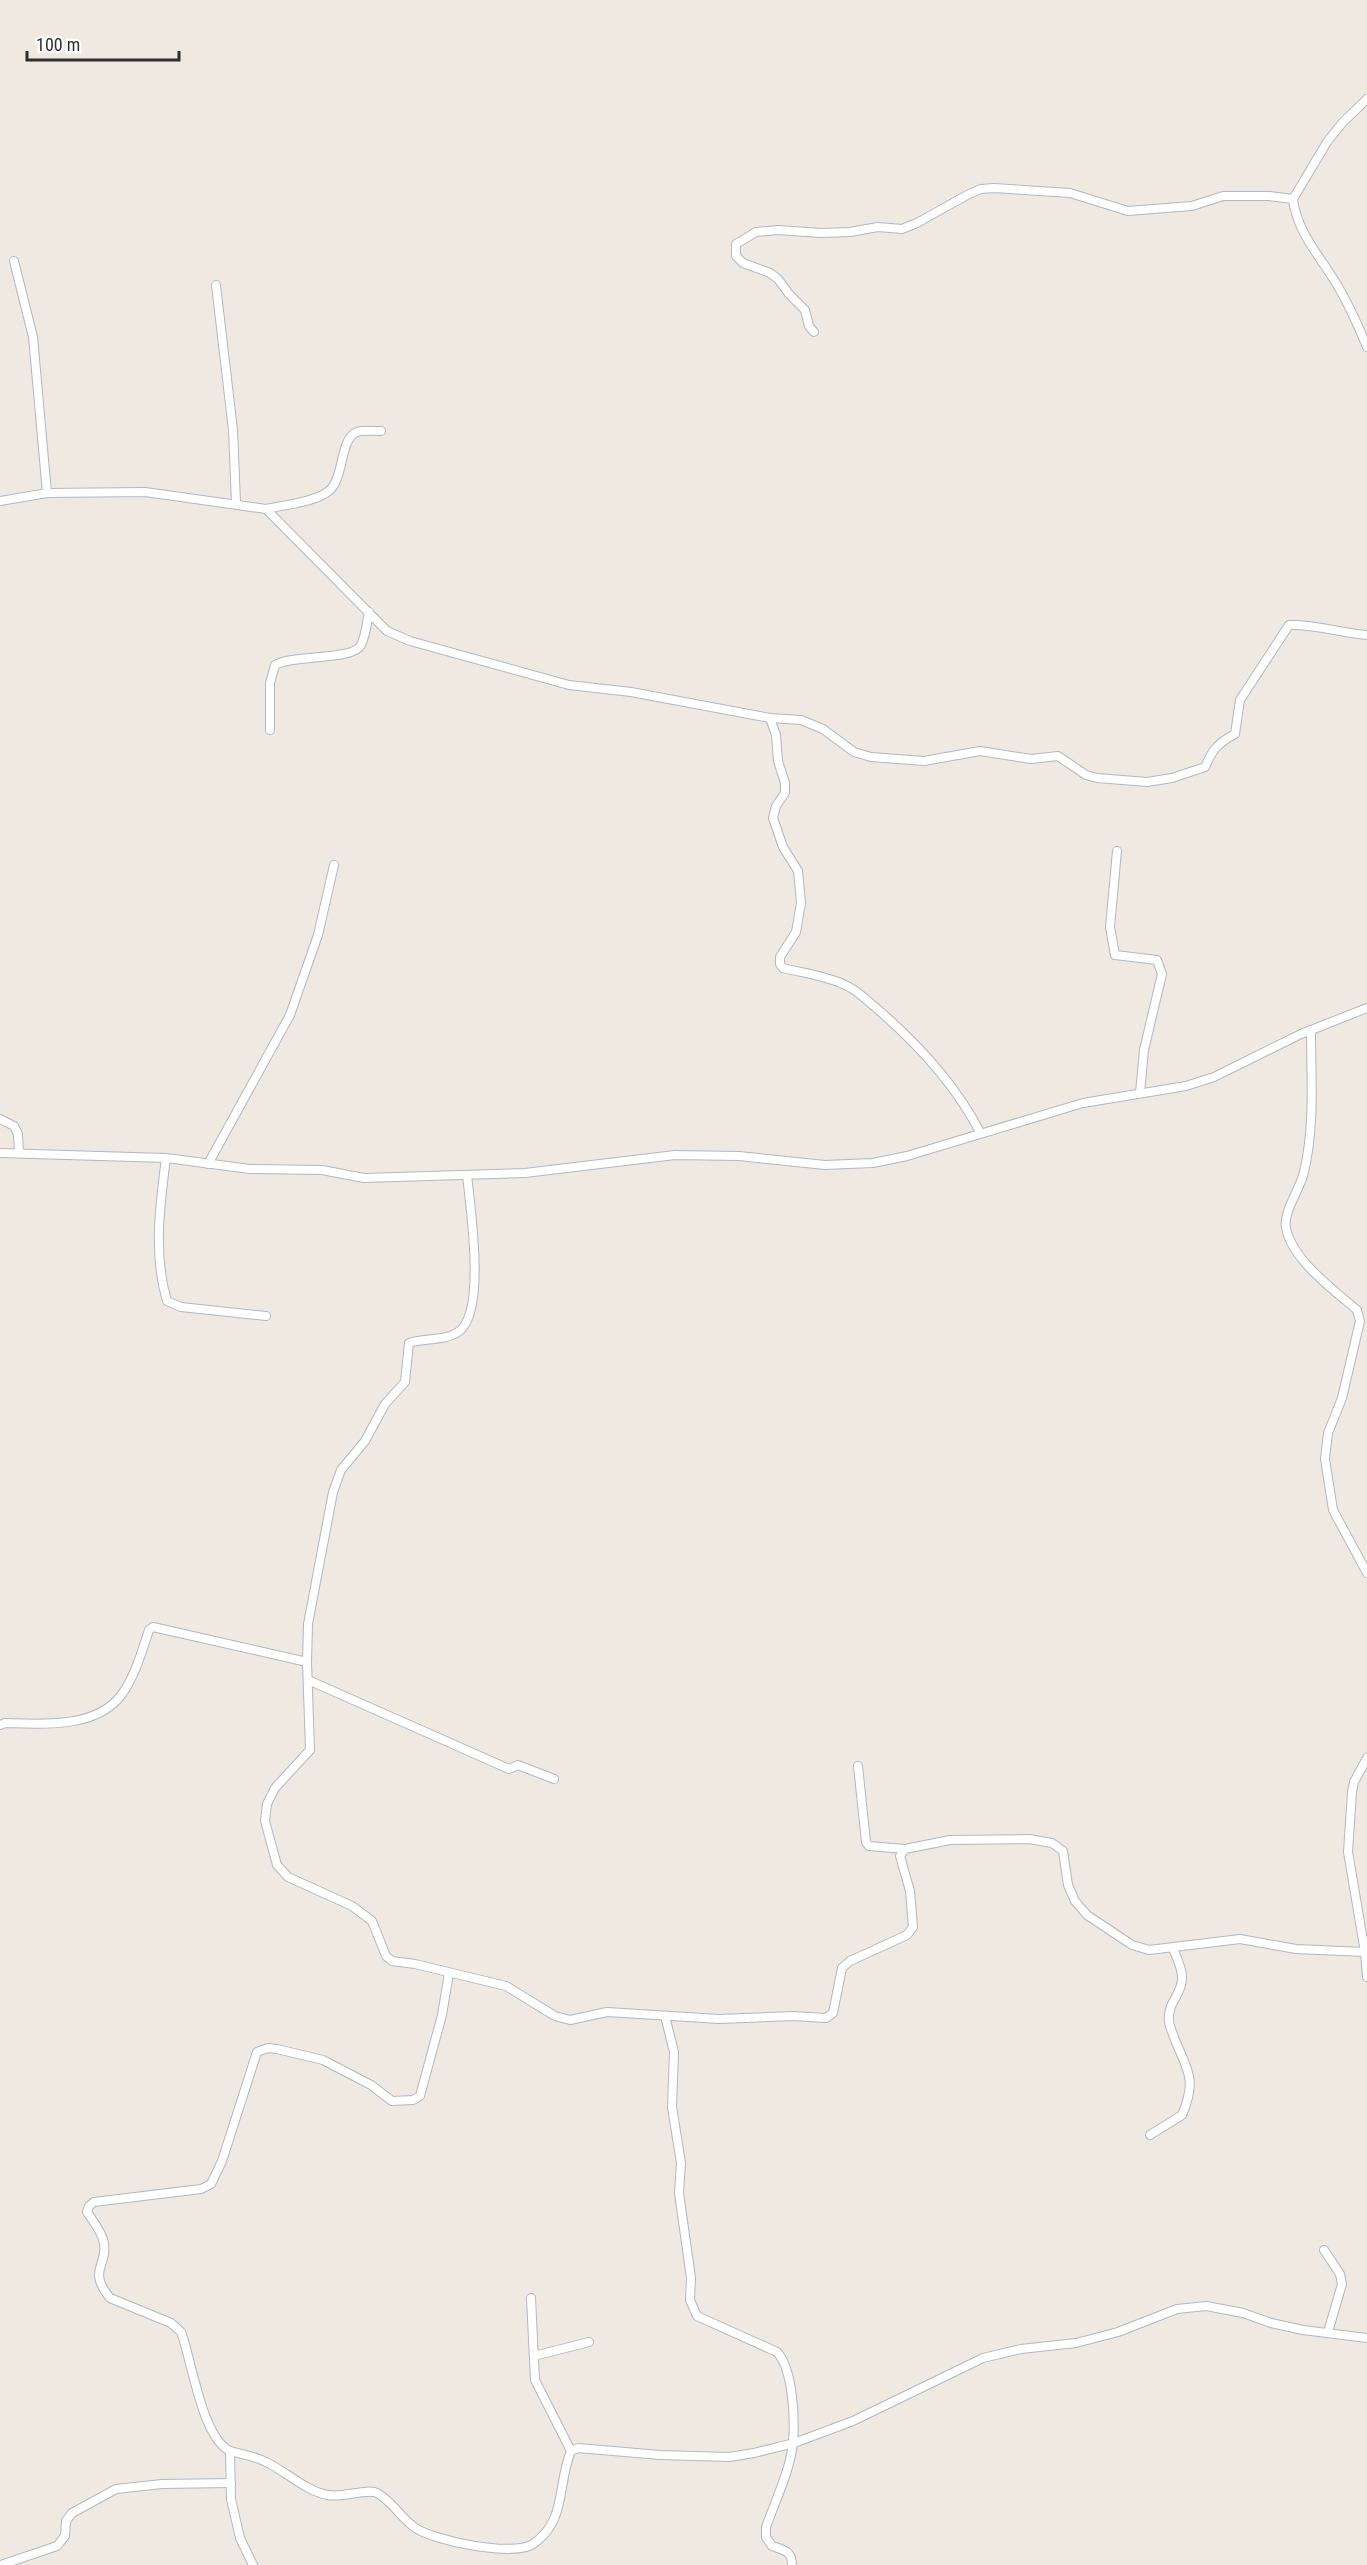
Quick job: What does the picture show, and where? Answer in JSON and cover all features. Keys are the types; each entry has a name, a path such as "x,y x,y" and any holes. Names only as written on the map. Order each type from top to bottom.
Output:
{"street":[{"path":"1367,99 1343,122 1327,142 1293,200 1295,216 1356,320 1367,347"},
{"path":"814,333 809,326 805,310 778,279 770,273 743,263 736,256 736,244 742,239 756,232 778,230 822,233 850,232 878,227 902,229 917,224 969,194 994,188 1070,193 1128,211 1192,206 1223,196 1269,196 1293,200"},
{"path":"14,261 33,337 47,492"},
{"path":"216,285 233,430 236,503"},
{"path":"0,501 47,492 145,492 266,509 320,497 331,490 338,477 348,440 359,432 381,431"},
{"path":"266,509 387,630 410,641 569,685 631,692 770,718 801,720 823,729 854,752 872,758 924,761 980,751 1031,759 1058,756 1086,775 1147,782 1172,778 1205,767 1212,750 1219,742 1235,734 1240,700 1289,625 1309,624 1349,634 1367,635"},
{"path":"270,730 270,683 275,665 284,660 356,651 361,646 369,612"},
{"path":"770,718 776,735 778,761 785,783 785,793 776,806 772,818 783,847 798,871 801,903 796,932 780,957 780,964 783,968 846,985 895,1024 940,1072 967,1107 980,1132"},
{"path":"1116,851 1110,927 1115,955 1156,960 1162,974 1144,1050 1140,1093"},
{"path":"208,1164 290,1015 318,936 334,865"},
{"path":"0,1153 166,1158 250,1169 322,1170 364,1178 525,1173 675,1155 739,1156 825,1165 873,1163 907,1156 1083,1102 1186,1086 1214,1077 1311,1030 1367,1008"},
{"path":"1311,1030 1312,1116 1304,1172 1287,1216 1286,1227 1290,1240 1313,1272 1333,1292 1357,1310 1360,1321 1342,1398 1328,1433 1325,1459 1333,1510 1367,1573"},
{"path":"0,1119 14,1126 18,1134 19,1153"},
{"path":"166,1158 159,1234 167,1301 181,1307 266,1316"},
{"path":"467,1175 476,1276 470,1312 461,1331 450,1336 409,1344 405,1382 385,1404 364,1441 341,1470 333,1492 308,1624 310,1750 274,1788 267,1804 265,1821 277,1865 288,1877 352,1906 372,1921 386,1956 392,1961 415,1964 506,1986 555,2016 570,2020 607,2012 719,2019 793,2016 826,2018 833,2013 842,1968 850,1961 907,1935 913,1927 910,1891 900,1856 904,1849"},
{"path":"0,1725 5,1723 39,1724 83,1719 109,1707 122,1694 149,1630 153,1627 307,1662"},
{"path":"308,1680 509,1769 518,1765 554,1779"},
{"path":"1367,1758 1354,1782 1348,1851 1367,1977"},
{"path":"858,1766 866,1842 869,1846 904,1849 950,1840 1029,1839 1052,1843 1063,1851 1068,1885 1075,1901 1087,1914 1132,1946 1149,1950 1240,1939 1296,1949 1365,1952"},
{"path":"1150,2135 1182,2115 1190,2086 1191,2075 1169,2025 1169,2008 1177,1997 1182,1978 1173,1948"},
{"path":"449,1973 442,2015 420,2096 413,2100 392,2101 371,2085 323,2060 277,2049 262,2049 257,2052 222,2161 211,2184 201,2189 94,2202 89,2206 87,2212 104,2242 99,2278 110,2298 171,2323 181,2332 206,2416 218,2443 230,2451 264,2461 319,2493 346,2496 371,2491 379,2493 404,2520 420,2531 466,2544 513,2549 533,2544 556,2519 566,2462 571,2451"},
{"path":"665,2016 674,2052 672,2107 681,2163 679,2193 691,2278 690,2300 693,2310 697,2316 770,2348 785,2360 790,2375 794,2443 766,2527 766,2537 772,2546 788,2551 792,2556 792,2565"},
{"path":"1324,2250 1340,2274 1342,2284 1329,2332"},
{"path":"531,2298 537,2386 571,2451"},
{"path":"571,2451 586,2448 660,2455 729,2457 794,2443 853,2421 983,2358 1021,2349 1076,2343 1118,2332 1177,2309 1206,2306 1243,2313 1282,2326 1367,2338"},
{"path":"534,2356 589,2342"},
{"path":"230,2451 231,2499 240,2538 253,2565"},
{"path":"1,2565 57,2546 65,2536 66,2521 72,2512 116,2489 162,2484 231,2483"}]}
